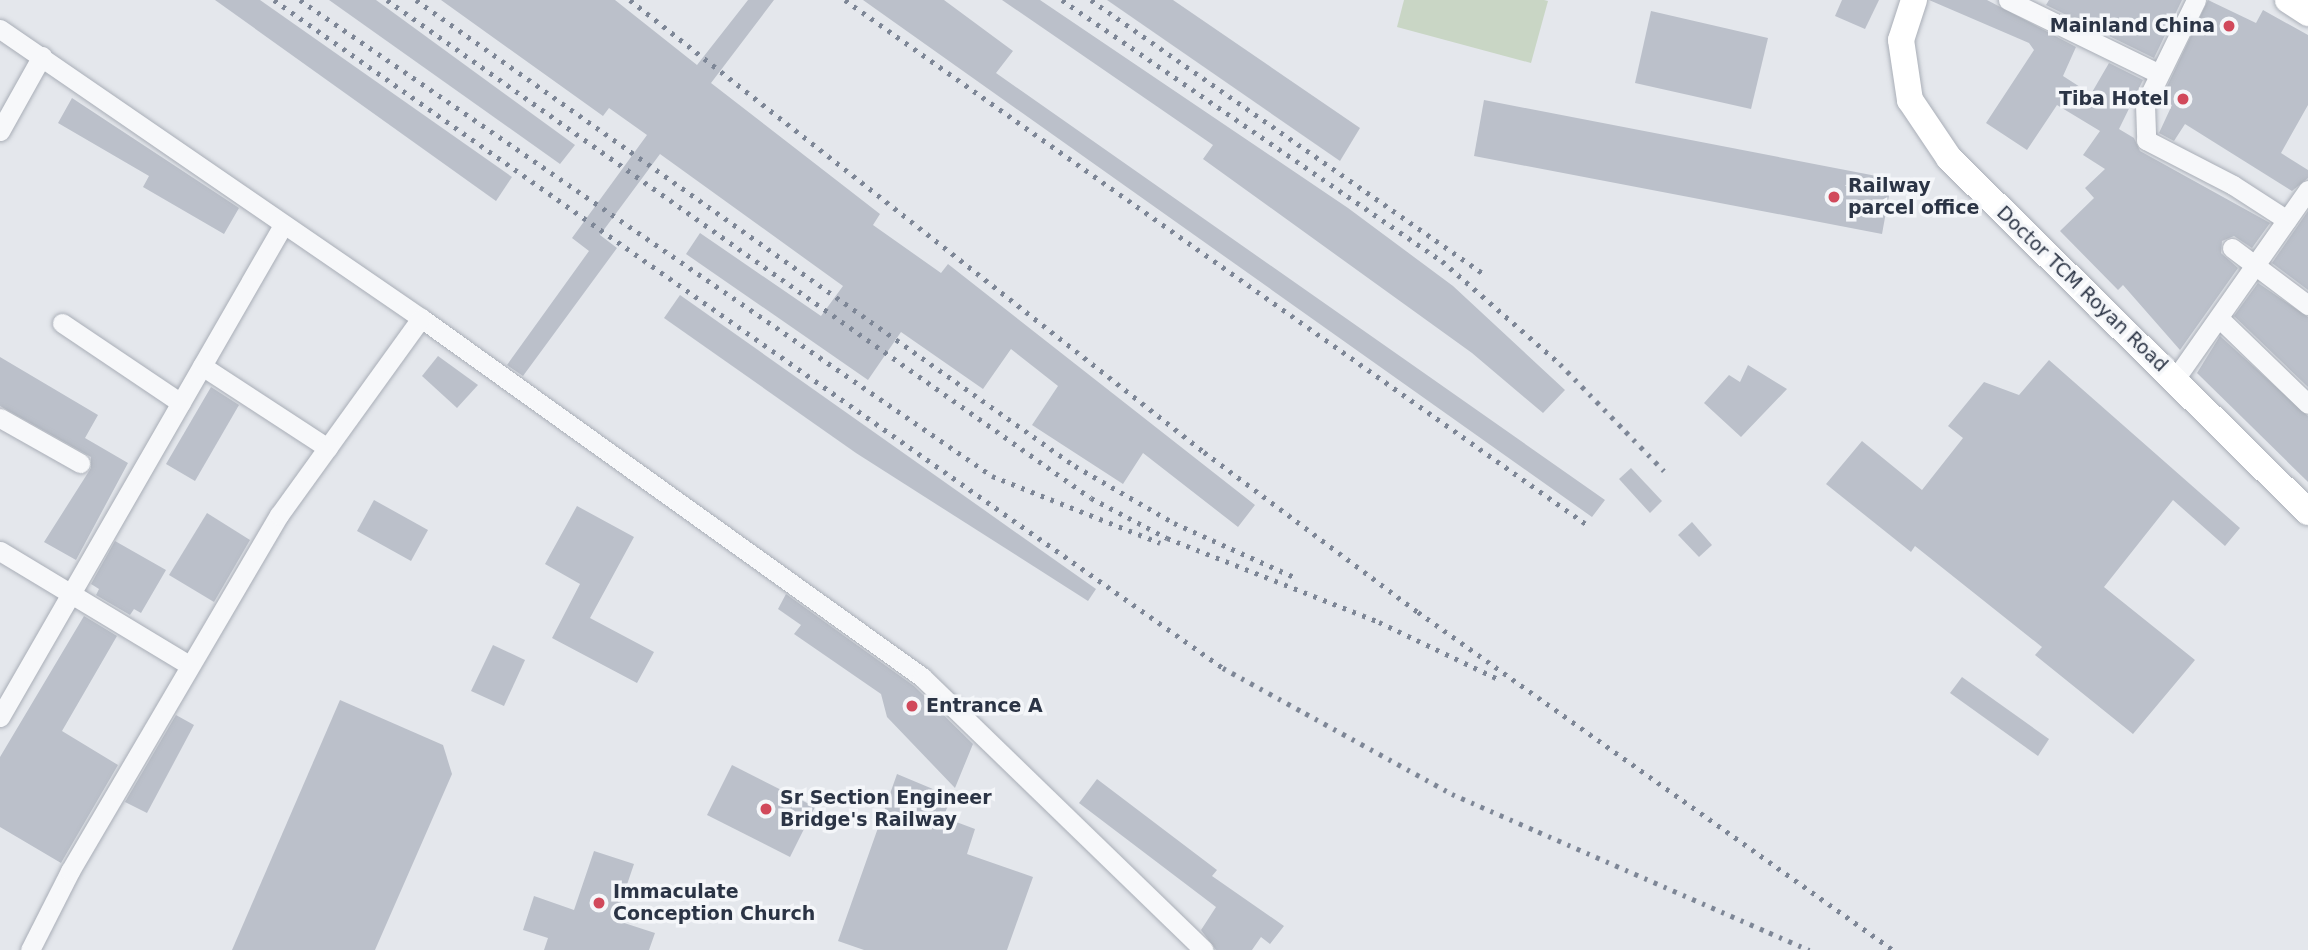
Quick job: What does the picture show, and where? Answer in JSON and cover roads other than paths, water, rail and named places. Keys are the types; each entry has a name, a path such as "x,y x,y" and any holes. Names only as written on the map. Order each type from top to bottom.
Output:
{"main road":[{"name":"Doctor TCM Royan Road","path":"1914,0 1901,40 1910,100 1949,158 2308,512"},
{"path":"2288,0 2308,13"}],"street":[{"path":"2008,0 2158,73"},
{"path":"2175,379 2300,206 2233,186 2146,140 2145,104 2196,0"},
{"path":"0,29 421,318 922,677 1204,950"},
{"path":"0,131 42,56"},
{"path":"0,717 283,225"},
{"path":"2232,248 2308,305"},
{"path":"30,950 70,870 279,515 421,318"},
{"path":"2220,319 2308,404"},
{"path":"62,323 181,403"},
{"path":"202,366 328,447"},
{"path":"0,418 80,463"},
{"path":"0,551 189,665"}],"railway":[{"path":"274,0 1223,668 1452,794 1809,950"},
{"path":"300,0 992,476 1160,543"},
{"path":"387,0 1091,498 1167,538 1379,622 1498,679"},
{"path":"416,0 1075,466 1174,523 1294,577"},
{"path":"630,0 1204,452 1418,612 1893,950"},
{"path":"845,0 1586,524"},
{"path":"1062,0 1442,261 1560,364 1664,471"},
{"path":"1091,0 1482,273"}],"place":[{"name":"Mainland China","path":"2229,26"},
{"name":"Tiba Hotel","path":"2183,99"},
{"name":"Railway parcel office","path":"1834,197"},
{"name":"Entrance A","path":"912,706"},
{"name":"Sr Section Engineer Bridge's Railway","path":"766,809"},
{"name":"Immaculate Conception Church","path":"599,903"}]}
